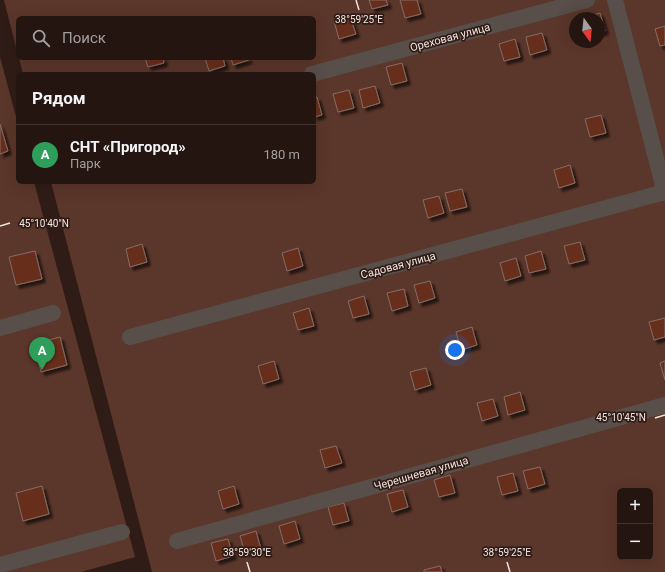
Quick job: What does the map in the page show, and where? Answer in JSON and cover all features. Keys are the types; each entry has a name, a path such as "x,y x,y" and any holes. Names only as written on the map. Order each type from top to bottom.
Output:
{"street":[{"name":"Ореховая улица","path":"316,73 587,0"},
{"path":"615,0 665,192"},
{"name":"Садовая улица","path":"130,337 665,192"},
{"path":"0,328 54,314"},
{"name":"Черешневая улица","path":"177,541 665,405"},
{"path":"0,565 122,532"}],"shaded area":[{"path":"4,0 665,0 665,572 152,572 52,184 316,184 316,72 22,72 20,60 316,60 316,16 16,16 16,47"},
{"path":"0,57 16,117 16,184 35,184 135,557 81,572 0,572"}],"building":[{"path":"369,0 386,0 388,5 372,9"},
{"path":"400,0 417,0 421,14 405,18"},
{"path":"350,17 356,34 339,39 334,21"},
{"path":"665,26 665,45 660,46 655,29"},
{"path":"542,33 547,50 530,55 526,37"},
{"path":"515,39 520,57 504,61 499,44"},
{"path":"146,60 163,60 164,63 148,67"},
{"path":"206,60 224,60 225,66 209,71"},
{"path":"232,60 249,60 233,65"},
{"path":"402,63 407,81 391,85 386,67"},
{"path":"375,86 380,103 363,108 359,90"},
{"path":"349,90 354,108 338,112 333,94"},
{"path":"316,97 322,115 316,116"},
{"path":"601,115 606,133 590,137 585,119"},
{"path":"0,124 8,151 0,154"},
{"path":"570,165 575,183 559,188 554,170"},
{"path":"462,189 467,207 450,211 445,193"},
{"path":"439,196 444,213 428,218 423,200"},
{"path":"580,242 585,260 569,264 564,246"},
{"path":"142,244 147,262 130,267 126,249"},
{"path":"298,248 303,266 287,271 282,253"},
{"path":"35,251 42,279 16,285 9,257"},
{"path":"541,251 546,269 529,273 525,256"},
{"path":"516,258 521,276 505,281 500,263"},
{"path":"430,281 435,298 419,303 414,285"},
{"path":"404,289 408,306 392,311 387,293"},
{"path":"364,296 369,314 353,318 348,301"},
{"path":"309,308 314,326 298,330 293,313"},
{"path":"665,318 665,337 654,340 649,322"},
{"path":"472,327 477,345 461,350 456,332"},
{"path":"60,337 67,365 41,372 34,344"},
{"path":"274,361 279,379 263,384 258,366"},
{"path":"665,361 665,380 660,363"},
{"path":"426,368 431,385 415,390 410,372"},
{"path":"520,392 525,410 508,415 504,397"},
{"path":"493,399 498,416 482,421 477,403"},
{"path":"336,446 342,463 325,468 320,450"},
{"path":"540,467 545,484 528,489 523,471"},
{"path":"513,473 518,491 502,495 497,477"},
{"path":"450,475 455,493 439,497 434,480"},
{"path":"42,486 49,514 23,521 16,493"},
{"path":"234,486 239,504 223,509 218,491"},
{"path":"403,490 408,507 392,512 387,494"},
{"path":"344,503 349,521 333,525 328,507"},
{"path":"295,521 300,539 284,544 279,526"},
{"path":"256,531 261,549 245,553 240,536"},
{"path":"228,539 233,556 216,561 211,543"},
{"path":"440,566 442,572 424,572 424,570"}],"place":[{"name":"СНТ «Пригород»","path":"42,370"}]}
